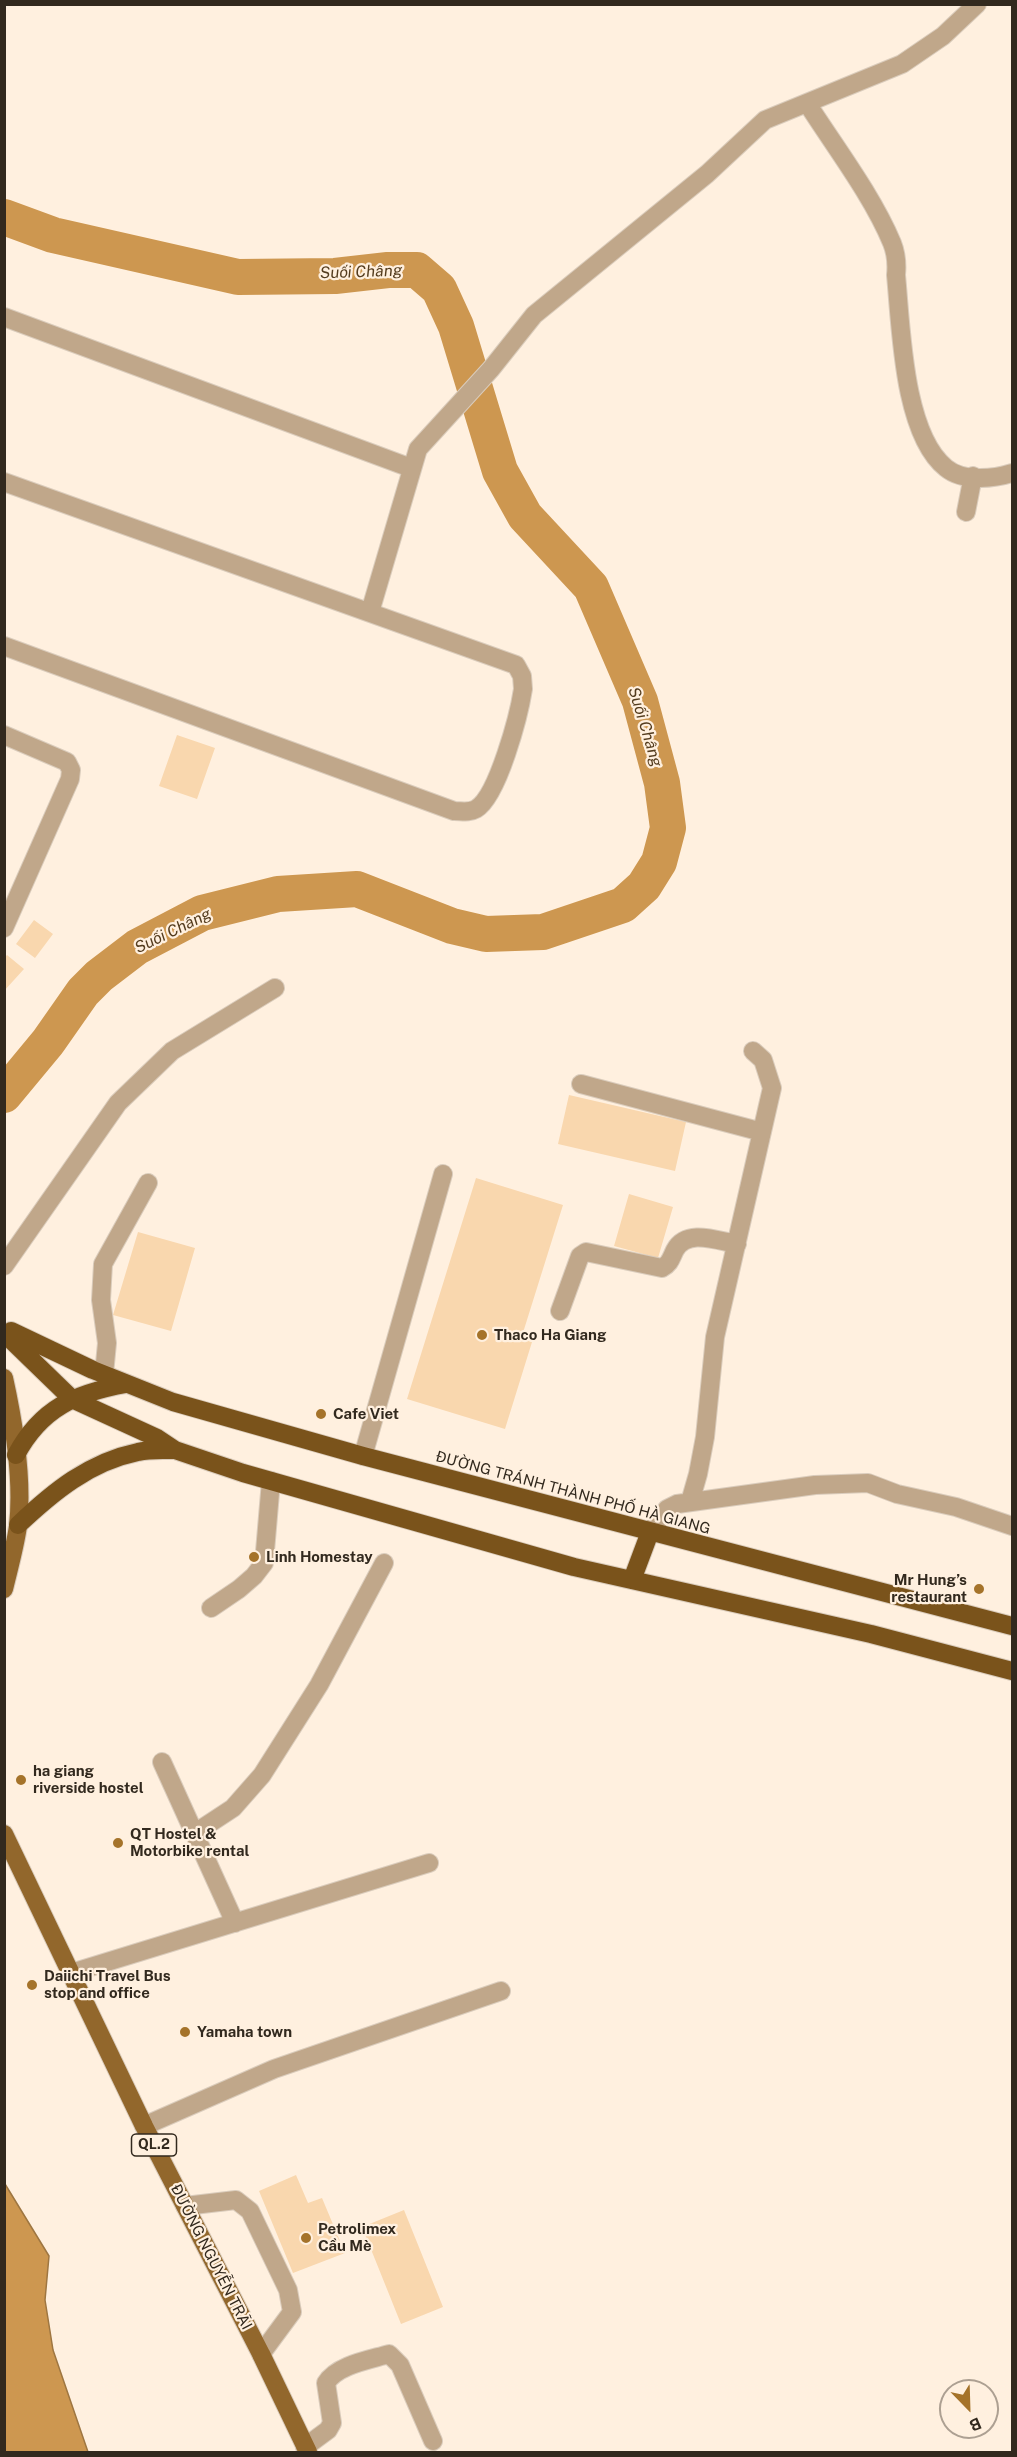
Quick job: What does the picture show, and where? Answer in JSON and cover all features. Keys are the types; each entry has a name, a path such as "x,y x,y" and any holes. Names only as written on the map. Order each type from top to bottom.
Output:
{"highway":[{"name":"ĐƯỜNG TRÁNH THÀNH PHỐ HÀ GIANG","path":"4,1328 126,1384 173,1402 363,1456 1012,1626"},
{"path":"4,1333 72,1399 156,1438 175,1450 271,1481 574,1567 860,1632 1012,1671"},
{"path":"16,1455 22,1443 39,1423 63,1403 95,1389 126,1384"},
{"path":"18,1525 67,1484 96,1465 140,1451 175,1450"},
{"path":"632,1580 650,1532"}],"main road":[{"path":"4,1378 11,1407 16,1455 18,1525 4,1589"},
{"name":"ĐƯỜNG NGUYỄN TRÃI","path":"4,1834 144,2126 261,2354 307,2450"}],"street":[{"path":"370,612 418,449 490,369 534,315 706,174 765,120 902,64 943,36 977,4"},
{"path":"807,103 855,178 893,245 897,265 904,373 919,426 936,457 946,468 956,474 997,477 1012,473"},
{"path":"4,317 411,468"},
{"path":"966,512 972,476"},
{"path":"4,482 516,665 524,681 522,696 498,780 478,808 468,812 454,811 4,646"},
{"path":"4,735 67,762 71,770 70,779 4,928"},
{"path":"4,1266 118,1103 172,1050 274,988"},
{"path":"690,1502 705,1437 716,1337 772,1088 763,1060 753,1051"},
{"path":"581,1084 762,1132"},
{"path":"363,1456 443,1174"},
{"path":"104,1374 107,1343 101,1300 103,1264 148,1183"},
{"path":"560,1311 580,1256 586,1252 662,1268 669,1265 683,1239 694,1237 737,1244"},
{"path":"211,1608 239,1589 254,1576 264,1563 271,1481"},
{"path":"650,1532 667,1509 677,1504 815,1485 868,1483 897,1494 983,1515 1012,1526"},
{"path":"195,1833 233,1808 262,1775 319,1685 384,1563"},
{"path":"162,1762 235,1923"},
{"path":"70,1973 429,1863"},
{"path":"144,2126 274,2069 501,1991"},
{"path":"185,2206 236,2200 250,2211 288,2290 292,2312 261,2354"},
{"path":"307,2450 328,2430 332,2423 326,2383 331,2375 388,2354 400,2365 434,2441"}],"shaded area":[{"path":"5,2184 49,2256 45,2300 53,2350 88,2452 5,2452"}],"building":[{"path":"177,735 215,748 197,799 159,786"},
{"path":"34,920 53,934 35,958 16,944"},
{"path":"7,955 24,969 4,991 4,958"},
{"path":"569,1095 686,1122 675,1171 558,1144"},
{"path":"476,1178 563,1205 521,1339 532,1342 505,1429 407,1399"},
{"path":"629,1194 673,1207 658,1258 614,1246"},
{"path":"138,1232 195,1248 171,1331 113,1315"},
{"path":"296,2175 308,2203 322,2198 345,2253 293,2273 259,2191"},
{"path":"404,2210 443,2307 401,2324 362,2227"}],"waterway":[{"name":"Suối Châng","path":"4,217 53,235 238,277 335,276 388,270 417,270 439,289 456,326 500,471 525,516 591,587 640,701 662,783 668,828 659,862 644,886 623,905 543,932 486,934 452,926 357,889 278,894 202,913 137,947 99,976 83,992 48,1042 4,1095"}],"place":[{"name":"Thaco Ha Giang","path":"482,1335"},
{"name":"Cafe Viet","path":"321,1414"},
{"name":"Linh Homestay","path":"254,1557"},
{"name":"Mr Hung’s restaurant","path":"979,1589"},
{"name":"ha giang riverside hostel","path":"21,1780"},
{"name":"QT Hostel & Motorbike rental","path":"118,1843"},
{"name":"Daiichi Travel Bus stop and office","path":"32,1985"},
{"name":"Yamaha town","path":"185,2032"},
{"name":"Petrolimex Cầu Mè","path":"306,2238"}]}
